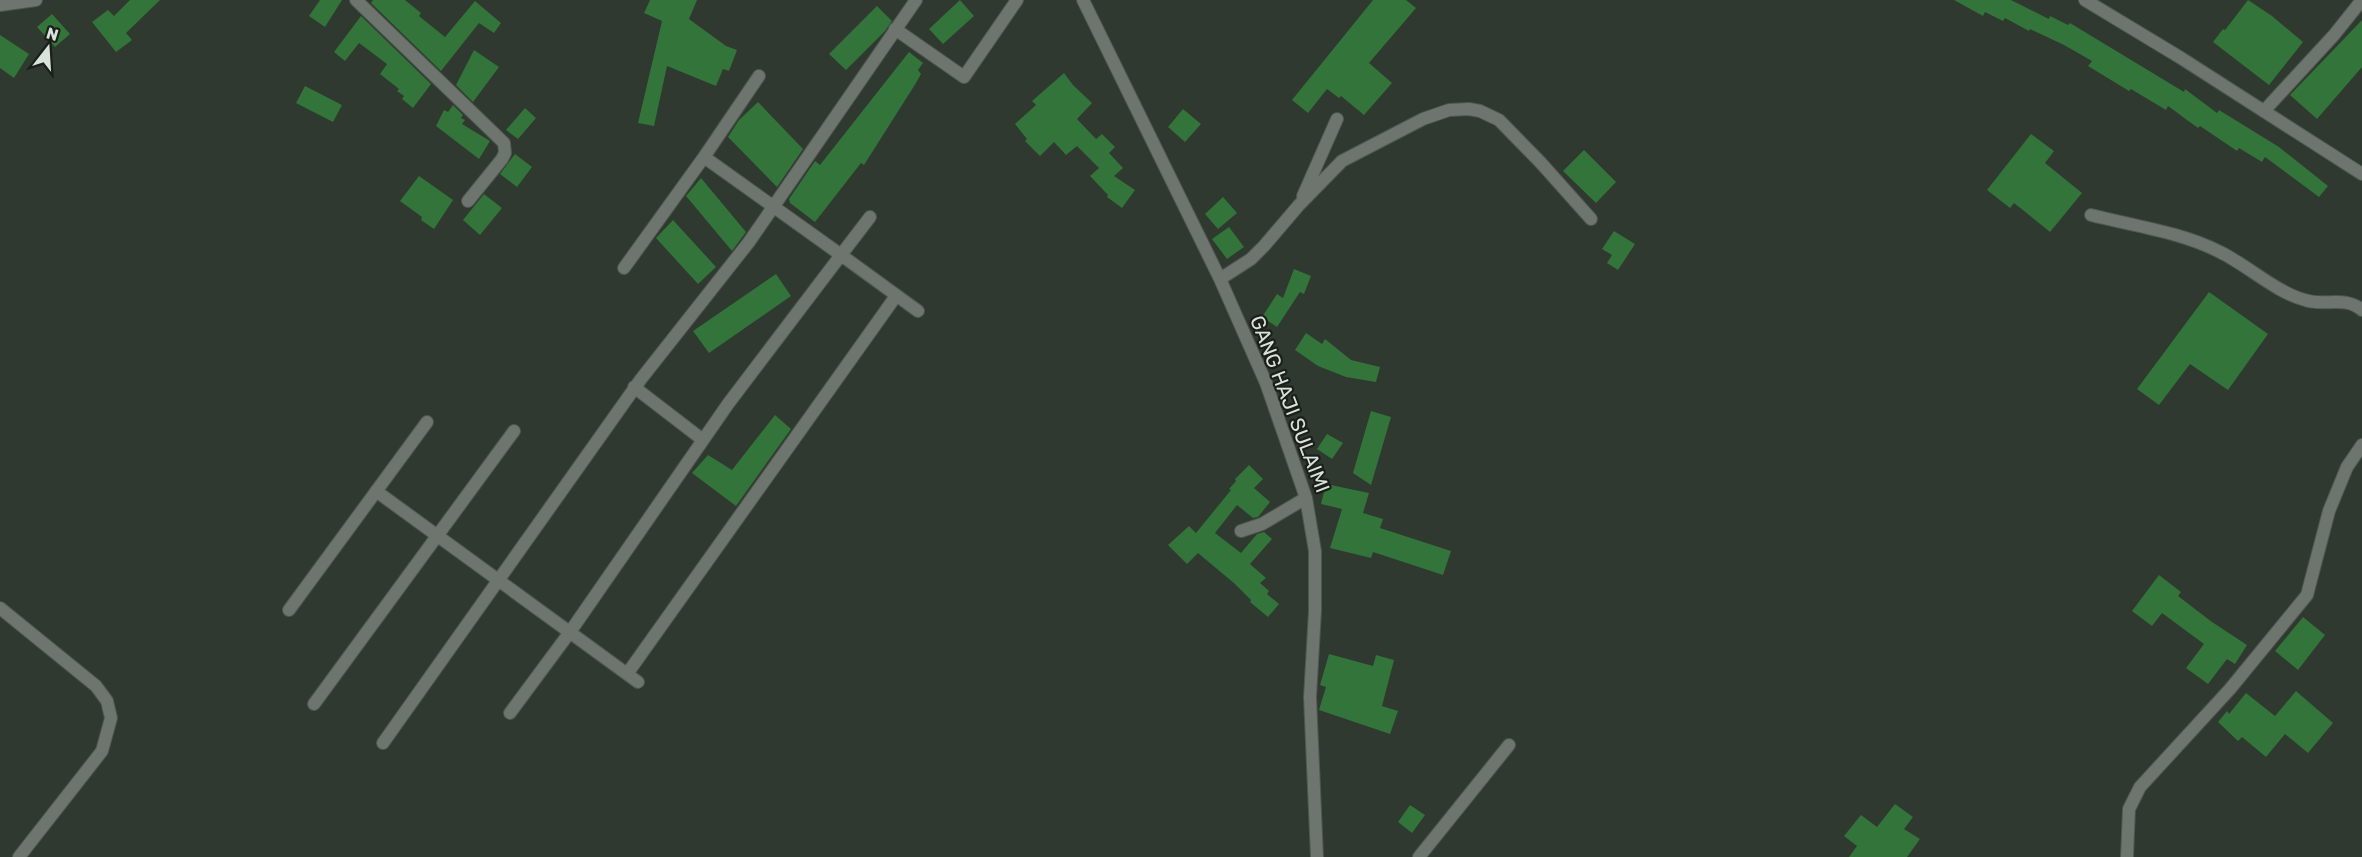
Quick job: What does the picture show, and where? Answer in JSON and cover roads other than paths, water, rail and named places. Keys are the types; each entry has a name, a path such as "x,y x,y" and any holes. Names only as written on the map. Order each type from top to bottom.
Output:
{"street":[{"path":"0,5 36,0"},
{"path":"356,0 504,143 505,153 502,159 468,201"},
{"path":"383,743 634,387 731,267 916,0"},
{"path":"895,29 964,77 1017,0"},
{"name":"GANG HAJI SULAIMI","path":"1083,0 1220,279 1266,383 1306,498 1314,550 1315,611 1310,716 1317,857"},
{"path":"2085,0 2362,174"},
{"path":"2264,111 2334,35 2362,0"},
{"path":"624,268 759,76"},
{"path":"1220,279 1251,259 1329,172 1342,161 1437,112 1469,109 1499,120 1591,219"},
{"path":"1299,205 1338,119"},
{"path":"704,157 918,311"},
{"path":"2091,215 2209,246 2247,266 2292,296 2314,302 2346,301 2362,310"},
{"path":"510,713 570,632 703,440 870,217"},
{"path":"627,674 896,296"},
{"path":"634,387 703,440"},
{"path":"289,610 427,422"},
{"path":"315,704 514,431"},
{"path":"2127,857 2129,808 2140,787 2230,689 2307,595 2329,511 2347,467 2362,446"},
{"path":"376,491 638,682"},
{"path":"1241,531 1262,524 1306,498"},
{"path":"0,608 96,687 107,701 111,718 102,751 19,857"},
{"path":"1419,857 1509,745"}]}
